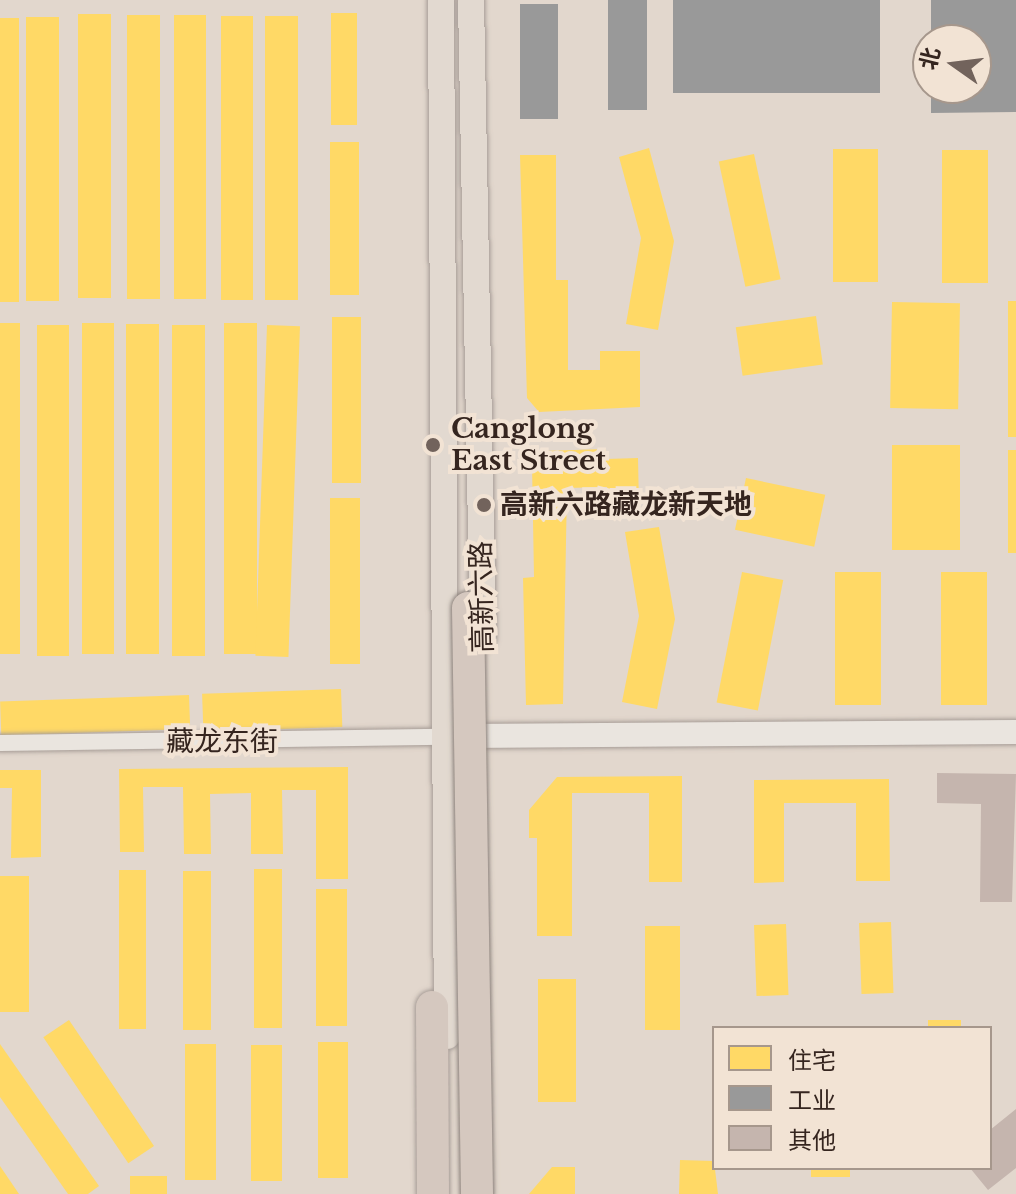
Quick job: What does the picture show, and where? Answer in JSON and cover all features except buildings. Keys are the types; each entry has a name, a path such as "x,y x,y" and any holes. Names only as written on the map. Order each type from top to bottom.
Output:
{"highway":[{"path":"468,608 478,1184"},
{"path":"432,1007 433,1194"}],"main road":[{"name":"高新六路","path":"441,0 448,1194"},
{"name":"高新六路","path":"471,0 491,1194"}],"street":[{"path":"443,737 1016,732"},
{"name":"藏龙东街","path":"0,743 443,737"}],"place":[{"name":"Canglong East Street","path":"433,445"},
{"name":"高新六路藏龙新天地","path":"484,505"}]}
